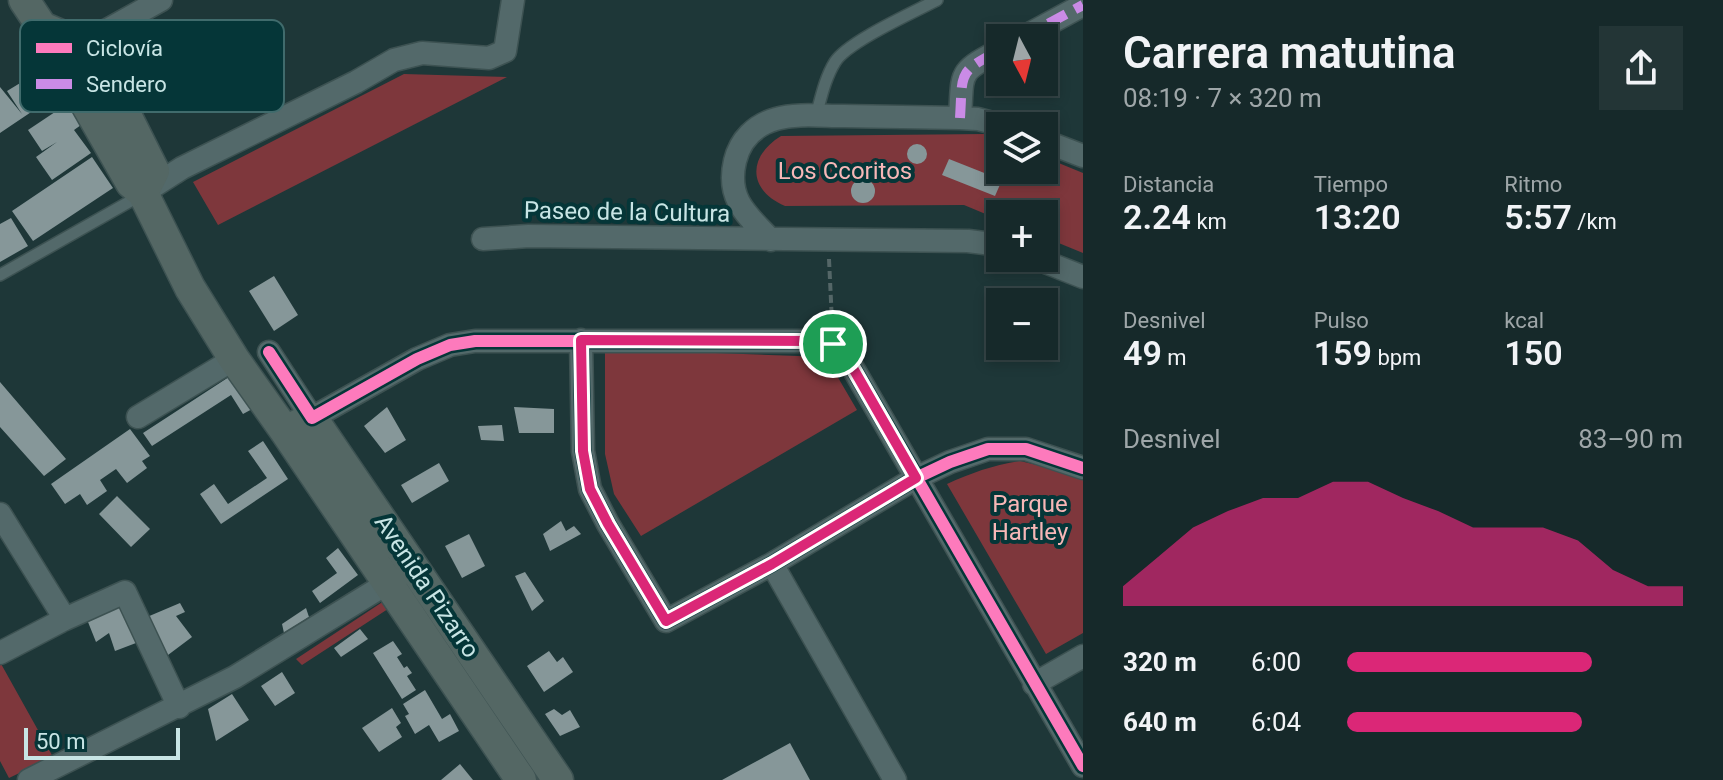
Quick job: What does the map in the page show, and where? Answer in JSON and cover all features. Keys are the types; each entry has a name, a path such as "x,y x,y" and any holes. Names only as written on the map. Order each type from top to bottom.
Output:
{"main road":[{"path":"24,0 37,20"},
{"path":"124,112 154,171 143,193"},
{"name":"Avenida Pizarro","path":"143,193 190,288 234,359 521,780"},
{"path":"285,431 312,418"},
{"name":"Avenida Pizarro","path":"312,418 558,780"}],"street":[{"path":"124,20 161,0"},
{"path":"143,193 182,168 394,60 422,53 489,58 505,51 513,0"},
{"path":"1048,24 1083,5"},
{"path":"960,118 964,75 975,63 986,57"},
{"path":"771,240 742,211 733,179 735,160 741,145 750,133 762,125 777,119 816,116 986,121"},
{"path":"1058,146 1083,156"},
{"name":"Paseo de la Cultura","path":"483,239 529,236 986,243"},
{"path":"1058,267 1083,277"},
{"path":"581,340 583,451 590,489 666,621 772,564 916,478 950,462 988,449 1026,449 1083,468"},
{"path":"269,352 312,418 417,359 450,345 475,341 815,341 833,344 846,356 1083,766"},
{"path":"138,417 234,359"},
{"path":"0,514 65,619"},
{"path":"772,564 895,780"},
{"path":"29,780 235,677 413,567"},
{"path":"0,653 125,592 179,707"},
{"path":"1034,684 1083,656"}],"lane":[{"path":"816,116 836,60 853,45 937,0"},
{"path":"0,275 143,193"}],"path":[{"path":"828,240 833,344"}],"green space":[{"path":"404,74 507,77 218,225 193,182"},
{"name":"Los Ccoritos","path":"985,134 986,184 1058,184 1058,163 1083,173 1083,253 1058,243 1058,200 986,200 986,214 964,205 785,206 764,191 756,173 762,154 781,136"},
{"path":"605,349 826,357 857,410 641,536 614,494 605,454"},
{"name":"Parque Hartley","path":"1020,461 1083,478 1083,633 1046,654 947,484 983,470"},
{"path":"384,601 391,607 302,665 296,659"},
{"path":"0,662 53,757 9,778 0,761"}],"building":[{"path":"20,83 20,111 7,91"},
{"path":"0,87 20,112 31,112 0,133"},
{"path":"55,112 72,112 81,125 74,130 91,153 52,180 36,157 57,142 42,151 28,130"},
{"path":"917,144 924,147 927,154 924,161 917,164 910,161 907,154 910,147"},
{"path":"92,157 113,188 33,241 12,211"},
{"path":"949,159 986,174 986,184 1000,184 995,196 942,175"},
{"path":"863,179 874,186 875,191 868,202 863,203 852,196 851,191 858,180"},
{"path":"11,218 28,246 0,262 0,224"},
{"path":"274,276 298,315 274,331 249,291"},
{"path":"232,375 254,408 243,414 231,395 152,446 143,433"},
{"path":"0,382 66,459 44,476 0,427"},
{"path":"387,407 406,440 385,453 364,426"},
{"path":"514,407 554,409 554,433 519,433"},
{"path":"502,425 504,441 481,440 478,426"},
{"path":"130,429 150,456 142,461 147,468 127,483 116,469 100,480 107,491 87,505 80,494 65,504 51,484"},
{"path":"263,441 288,479 221,524 200,494 214,484 228,504 267,478 248,451"},
{"path":"439,463 449,481 412,503 401,485"},
{"path":"117,496 150,529 131,547 99,514"},
{"path":"561,521 566,531 574,526 581,534 550,551 543,534"},
{"path":"469,534 485,566 462,578 445,546"},
{"path":"338,548 358,575 320,603 312,591 337,573 326,558"},
{"path":"525,572 544,601 532,611 515,576"},
{"path":"180,603 185,612 176,616 192,637 168,655 147,617"},
{"path":"122,604 136,643 115,651 109,633 96,642 86,617"},
{"path":"306,608 309,617 284,633 282,624"},
{"path":"360,629 368,639 341,657 334,648"},
{"path":"393,641 402,654 397,657 404,668 407,666 412,673 407,676 416,690 402,699 373,653"},
{"path":"549,651 557,662 563,657 573,672 544,692 527,666"},
{"path":"282,672 295,693 275,706 261,686"},
{"path":"425,690 442,719 450,714 459,731 439,742 429,725 415,734 405,716 409,714 403,704"},
{"path":"232,694 249,720 216,741 208,709"},
{"path":"392,708 401,723 396,727 402,737 379,752 362,728"},
{"path":"554,709 562,715 570,710 580,727 560,736 545,714"},
{"path":"790,743 810,780 722,780"},
{"path":"460,764 473,780 441,780"}],"marked path":[{"path":"1048,24 1083,5"},
{"path":"960,118 965,75 986,58"}],"cycle path":[{"path":"581,340 583,451 590,489 666,621 772,564 916,478 950,462 988,449 1026,449 1083,468"},
{"path":"269,352 312,418 417,359 450,345 475,341 815,341 833,344 846,356 1083,766"}],"route":[{"path":"581,340 815,341 833,344 846,356 916,478 772,564 666,621 590,489 583,451 581,340"}]}
